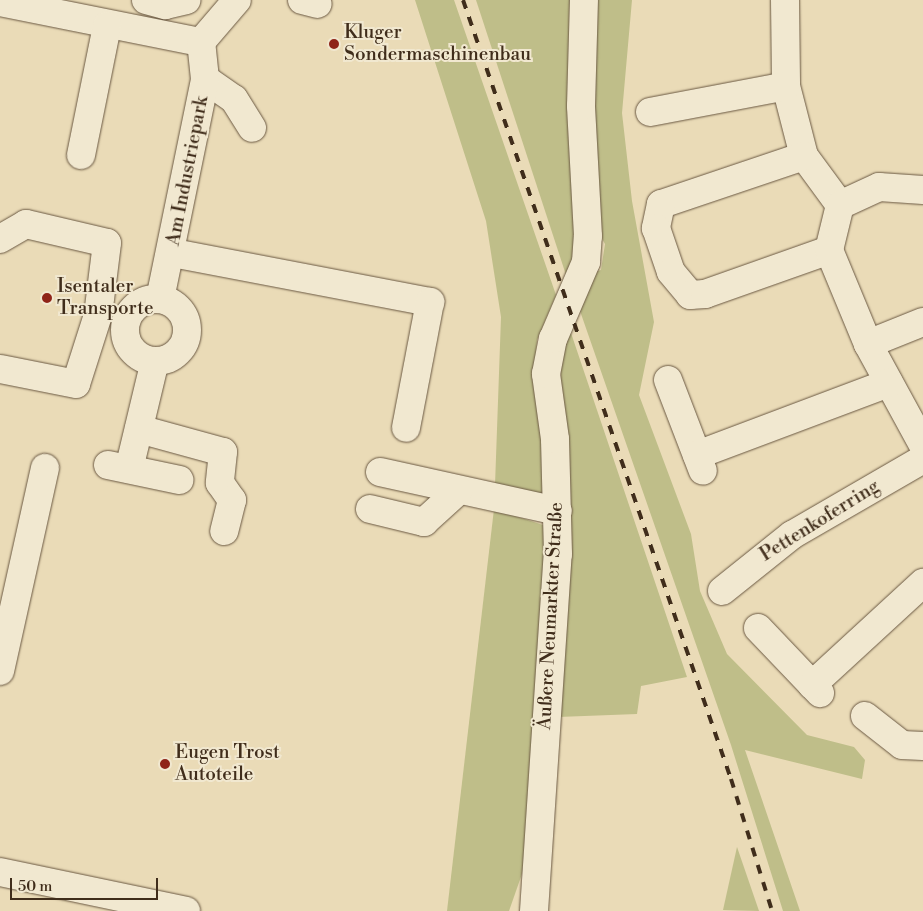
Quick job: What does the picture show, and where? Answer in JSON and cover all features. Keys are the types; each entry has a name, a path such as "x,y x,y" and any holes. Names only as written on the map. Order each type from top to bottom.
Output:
{"street":[{"path":"146,0 165,5 186,0"},
{"path":"0,2 66,8 107,26 201,42 237,0"},
{"name":"Äußere Neumarkter Straße","path":"534,911 558,511 546,374 553,338 588,250 581,106 584,0"},
{"path":"784,0 786,86 804,156 840,205"},
{"path":"81,155 107,26"},
{"name":"Am Industriepark","path":"160,299 173,253 205,79 201,42"},
{"path":"205,79 234,99 252,128"},
{"path":"650,112 786,86"},
{"path":"804,156 661,204 656,228 671,272 690,295 705,294 829,250"},
{"path":"840,205 878,188 923,190"},
{"path":"840,205 829,250 868,344 923,445"},
{"path":"0,239 26,224 107,243 98,315 76,384 0,369"},
{"path":"173,253 430,302 406,428"},
{"path":"160,299 177,307 187,332 173,356 156,361 131,348 126,321 140,304 160,299"},
{"path":"98,315 126,321"},
{"path":"868,344 923,322"},
{"path":"156,361 139,429 118,467 179,480"},
{"path":"668,380 700,464 889,383"},
{"path":"139,429 223,452 220,483 232,500 224,531"},
{"name":"Pettenkoferring","path":"722,591 792,535 923,459"},
{"path":"0,670 45,468"},
{"path":"380,472 558,511"},
{"path":"370,509 424,522 459,490"},
{"path":"758,628 816,689 923,583"},
{"path":"865,716 902,745 923,746"},
{"path":"516,911 537,862"},
{"path":"0,872 125,904 186,911"}],"shaded area":[{"path":"415,0 454,0 556,295 537,340 535,369 547,496 495,485 501,317 486,221"},
{"path":"476,0 574,0 577,181 574,253 566,275"},
{"path":"594,0 632,0 622,113 632,201 654,322 639,395 691,534 700,591 727,654 807,735 854,747 865,760 862,779 745,750 800,911 783,911 731,745 580,311 594,272 601,270 605,244 600,235 589,95"},
{"path":"569,327 687,677 641,686 637,714 558,717 561,357"},
{"path":"494,509 543,525 548,536 523,871 509,911 447,911"},
{"path":"737,847 759,911 723,910"}],"railway":[{"path":"463,0 731,779 772,911"}],"place":[{"name":"Kluger Sondermaschinenbau","path":"334,44"},
{"name":"Isentaler Transporte","path":"47,298"},
{"name":"Eugen Trost Autoteile","path":"165,764"}]}
